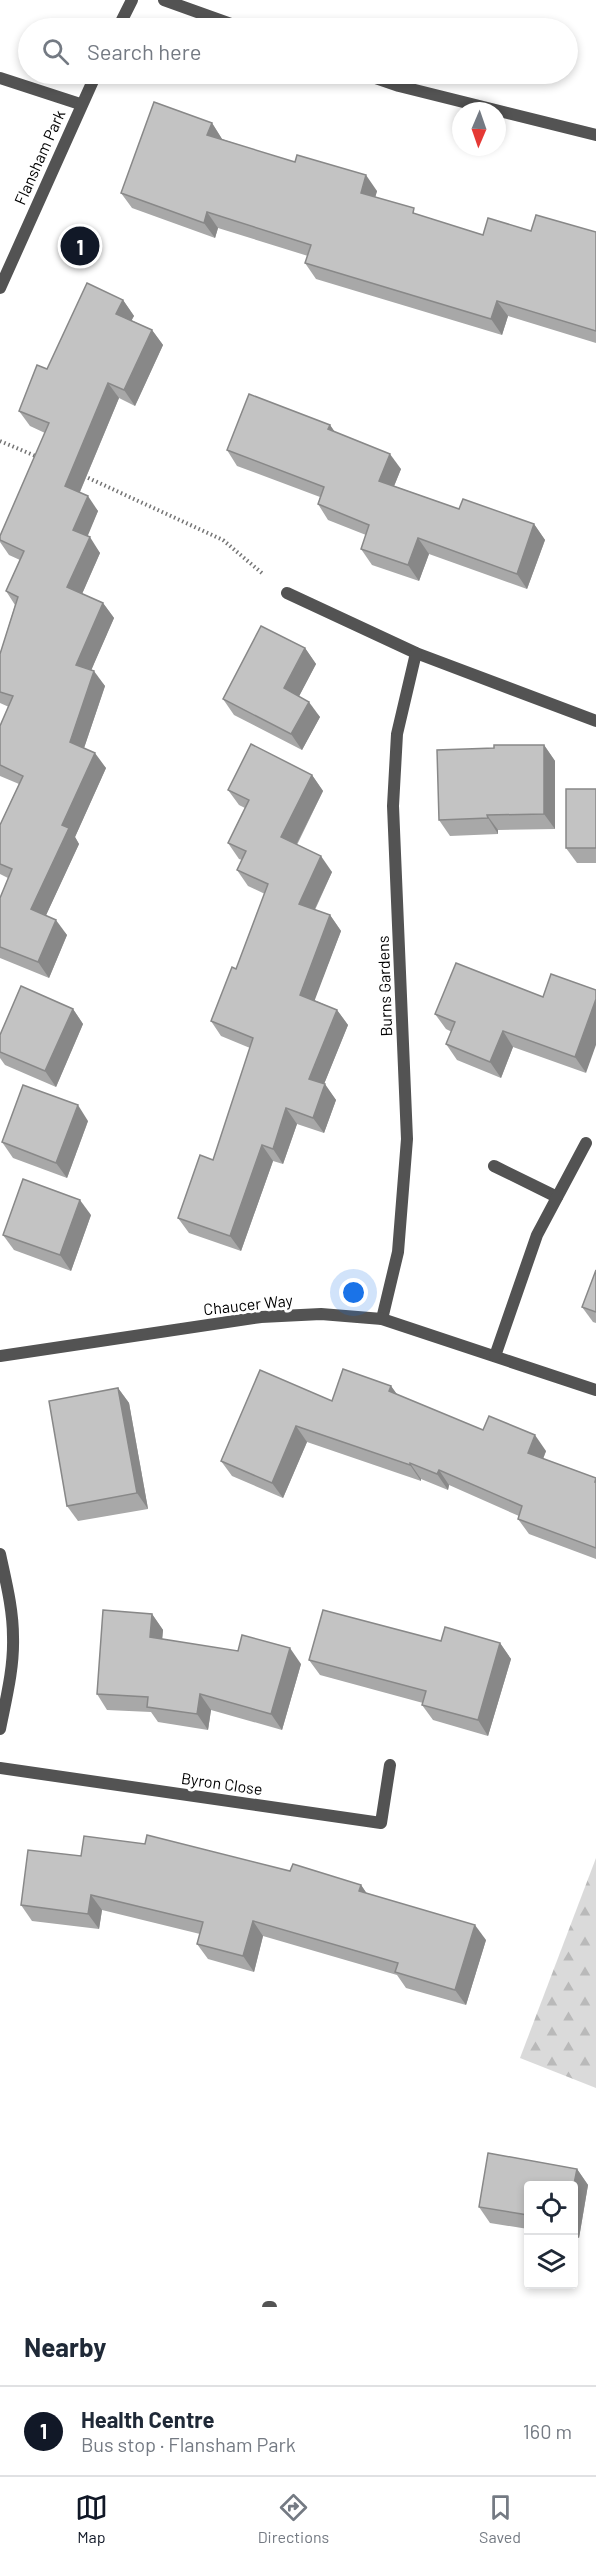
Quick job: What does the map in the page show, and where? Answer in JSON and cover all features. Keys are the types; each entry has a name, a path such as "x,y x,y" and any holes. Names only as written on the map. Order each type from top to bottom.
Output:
{"street":[{"path":"123,18 132,0"},
{"path":"164,0 214,18"},
{"path":"0,78 18,84"},
{"path":"18,84 80,104"},
{"name":"Flansham Park","path":"0,288 91,84"},
{"path":"393,84 596,135"},
{"path":"287,593 416,652 596,721"},
{"name":"Burns Gardens","path":"382,1319 398,1252 406,1139 393,806 397,734 416,652"},
{"path":"495,1356 537,1235 586,1143"},
{"path":"494,1166 557,1197"},
{"name":"Chaucer Way","path":"0,1356 261,1317 321,1314 382,1319 596,1390"},
{"path":"0,1554 10,1597 14,1638 10,1678 0,1729"},
{"name":"Byron Close","path":"0,1768 381,1823 390,1765"}],"path":[{"path":"0,441 44,459"},
{"path":"77,472 223,540 287,593"}],"green space":[{"path":"596,1858 596,2088 520,2058"}],"building":[{"path":"154,102 212,123 207,135 295,162 297,155 366,175 361,193 414,208 413,213 483,235 488,218 531,231 536,215 596,232 596,331 497,301 491,319 305,263 311,245 207,212 204,223 121,193"},
{"path":"87,283 123,300 116,314 152,330 124,390 108,383 65,486 88,496 73,530 90,537 67,587 103,603 76,665 94,671 70,742 95,753 62,825 69,828 31,909 56,920 38,962 0,947 0,898 12,869 0,864 0,825 23,776 0,765 0,726 13,696 0,692 0,654 18,597 6,591 24,551 0,540 0,536 49,423 19,411 37,365 47,369"},
{"path":"249,394 330,425 328,429 390,454 379,481 459,509 463,499 534,524 517,574 418,538 408,565 361,549 369,525 318,504 324,487 227,450"},
{"path":"261,626 305,648 284,688 309,702 291,734 223,699"},
{"path":"251,744 312,775 281,837 321,856 299,904 330,915 300,995 337,1010 309,1079 325,1084 313,1118 286,1108 273,1149 262,1145 230,1236 178,1218 200,1155 213,1160 253,1038 211,1021 232,967 236,969 268,884 237,870 246,851 228,843 249,800 228,790"},
{"path":"494,745 544,745 544,814 487,815 488,818 439,820 437,750 494,748"},
{"path":"566,789 596,789 596,848 566,848"},
{"path":"456,963 543,997 551,974 596,990 596,999 575,1057 503,1031 490,1062 446,1044 455,1022 435,1014"},
{"path":"21,986 73,1009 45,1071 0,1052 0,1035"},
{"path":"23,1085 78,1105 56,1163 2,1142"},
{"path":"23,1179 80,1200 60,1255 3,1235"},
{"path":"596,1270 596,1312 582,1307"},
{"path":"343,1369 391,1386 389,1391 483,1430 489,1416 535,1435 528,1453 596,1478 596,1548 518,1519 522,1506 439,1470 437,1474 296,1426 272,1483 221,1461 260,1370 332,1401"},
{"path":"118,1388 137,1493 67,1506 49,1401"},
{"path":"103,1610 152,1614 150,1637 238,1651 242,1635 290,1648 271,1714 200,1694 197,1714 147,1707 148,1697 97,1694"},
{"path":"323,1610 441,1641 445,1627 500,1643 478,1720 422,1705 426,1691 309,1660"},
{"path":"147,1835 290,1871 293,1864 361,1885 359,1891 475,1925 455,1990 395,1972 398,1963 253,1921 243,1956 197,1944 203,1922 91,1895 88,1914 21,1905 28,1850 81,1856 84,1836 145,1844"},
{"path":"488,2153 577,2169 575,2181 524,2181 524,2214 479,2207"}],"place":[{"name":"Health Centre","path":"80,246"}]}
